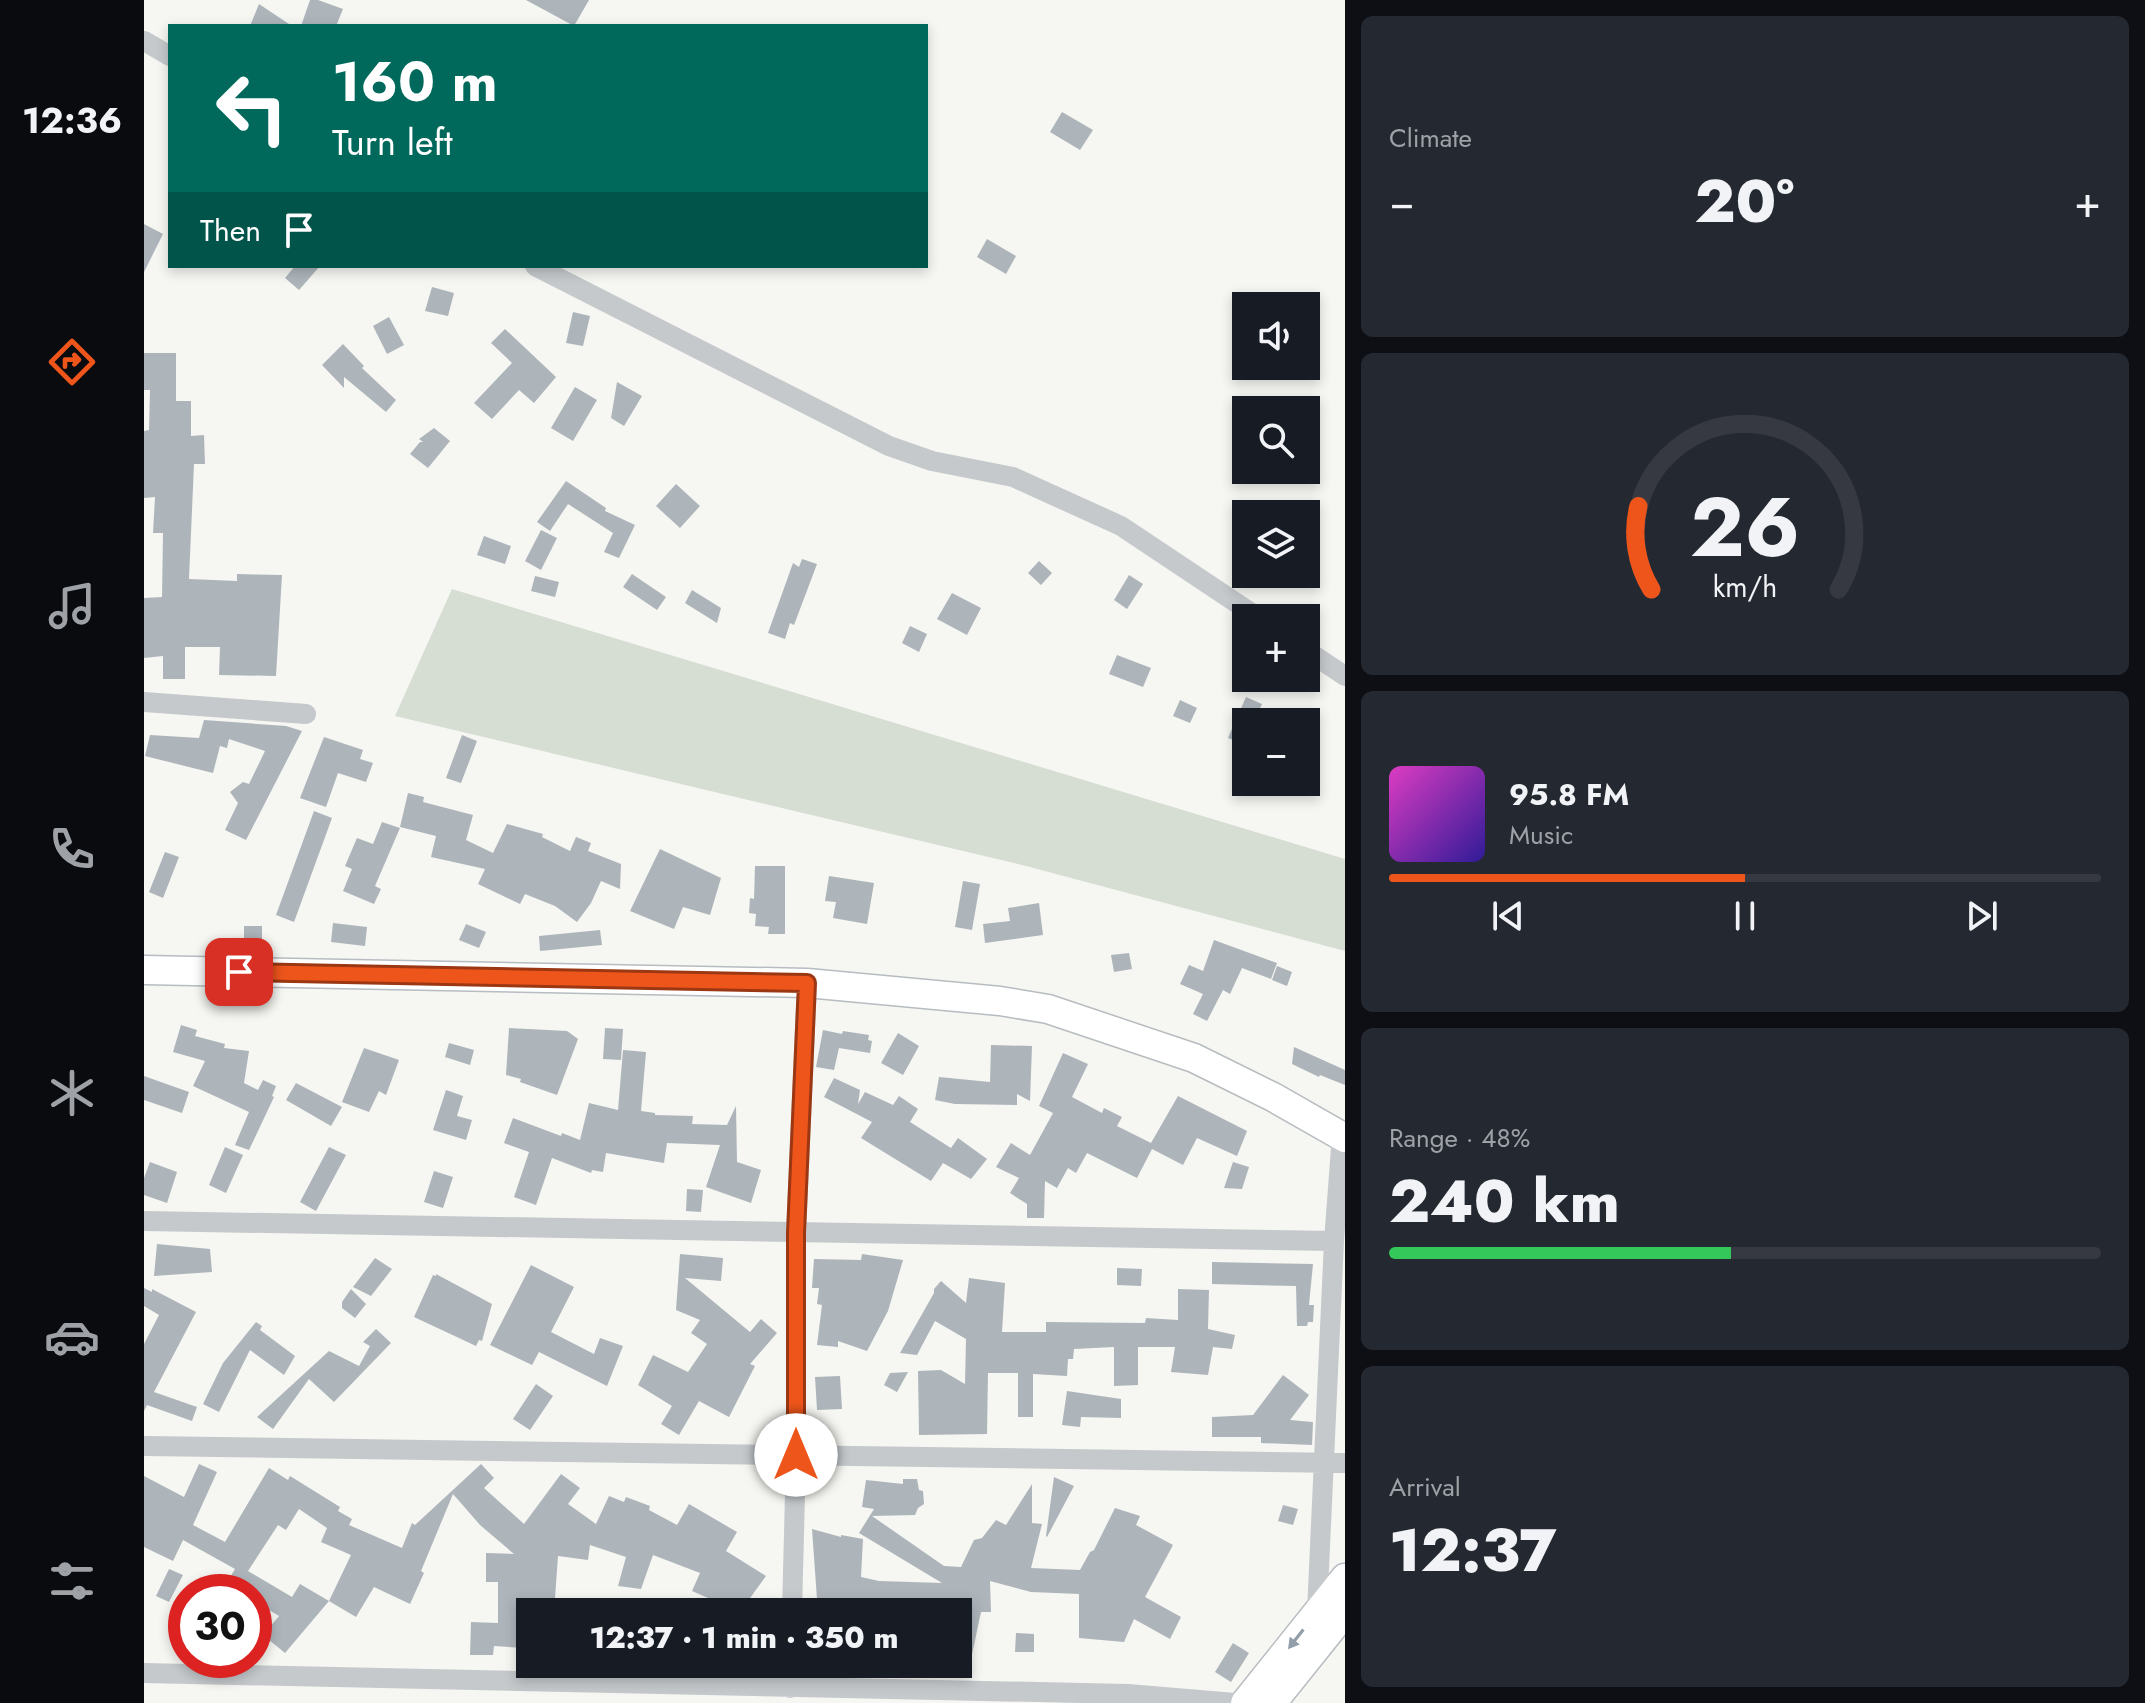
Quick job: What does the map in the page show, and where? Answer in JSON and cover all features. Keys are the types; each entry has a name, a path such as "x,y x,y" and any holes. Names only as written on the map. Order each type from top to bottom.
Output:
{"street":[{"path":"144,41 168,55"},
{"path":"539,268 889,446 932,461 1013,477 1121,526 1238,604"},
{"path":"1320,659 1345,676"},
{"path":"144,702 306,714"},
{"path":"144,970 807,983 1000,1001 1048,1009 1194,1058 1273,1097 1343,1137 1334,1241 1335,1462 1331,1612 1245,1703"},
{"path":"792,1598 796,1233 807,983"},
{"path":"144,1221 1334,1241"},
{"path":"144,1446 1335,1462"},
{"path":"1272,1703 1331,1612 1345,1578"},
{"path":"144,1673 790,1688 898,1697 1128,1694 1235,1703"},
{"path":"790,1678 790,1688"}],"shaded area":[{"path":"452,589 1345,859 1345,951 1026,866 395,716"}],"building":[{"path":"310,0 343,9 337,24 302,24"},
{"path":"526,0 589,0 575,24"},
{"path":"259,4 289,24 251,24"},
{"path":"1062,112 1093,130 1080,150 1050,132"},
{"path":"144,224 163,234 144,272"},
{"path":"987,239 1016,256 1006,274 977,257"},
{"path":"293,268 318,268 299,290 285,278"},
{"path":"432,287 454,293 448,316 425,311"},
{"path":"573,312 590,316 583,346 566,343"},
{"path":"389,317 404,345 387,354 373,326"},
{"path":"505,329 556,377 534,403 519,390 492,419 474,403 512,363 491,343"},
{"path":"343,344 364,366 362,368 396,400 386,412 344,377 344,388 322,365"},
{"path":"144,353 176,353 176,401 191,401 191,436 204,435 205,464 194,464 189,579 237,581 237,574 282,575 276,676 219,675 220,647 185,647 185,679 163,679 163,656 144,658 144,598 162,597 163,533 153,533 155,497 144,498 144,431 149,430 150,390 144,390"},
{"path":"617,382 642,396 624,426 611,418"},
{"path":"575,387 597,400 573,441 551,428"},
{"path":"434,428 450,441 428,468 410,454 423,442 419,439"},
{"path":"566,481 606,508 605,511 635,525 619,558 604,552 613,533 568,504 550,531 537,522"},
{"path":"676,484 700,506 680,528 656,506"},
{"path":"541,530 557,538 541,570 525,561"},
{"path":"484,536 511,546 505,564 477,555"},
{"path":"802,559 817,564 794,625 790,623 785,639 768,633 793,563 799,567"},
{"path":"1039,561 1052,573 1041,585 1028,573"},
{"path":"632,574 666,597 657,610 623,587"},
{"path":"1129,575 1143,584 1127,609 1114,600"},
{"path":"535,576 559,582 555,597 531,591"},
{"path":"692,590 721,608 717,623 685,603"},
{"path":"952,593 981,608 967,635 937,619"},
{"path":"910,626 927,634 919,652 902,643"},
{"path":"1117,655 1151,668 1143,687 1109,674"},
{"path":"1246,697 1262,704 1260,708 1241,708"},
{"path":"1180,700 1197,708 1190,723 1173,716"},
{"path":"204,720 286,726 302,731 246,840 225,830 238,803 230,792 243,782 249,784 265,751 229,739 227,748 220,746 213,773 145,756 150,735 199,738"},
{"path":"462,735 477,741 461,783 446,778"},
{"path":"324,737 363,750 360,759 373,763 366,782 338,773 326,807 300,798"},
{"path":"408,793 424,797 423,802 473,815 466,840 493,853 507,824 543,834 542,837 570,851 576,837 591,843 588,851 621,864 620,889 601,881 591,903 577,922 555,906 525,894 520,904 478,884 485,869 431,857 436,836 400,827"},
{"path":"314,811 332,818 294,922 276,915"},
{"path":"382,822 400,828 375,886 381,889 374,904 343,891 352,869 345,866 357,838 373,844"},
{"path":"660,849 721,878 710,915 683,907 674,929 630,911"},
{"path":"165,852 179,857 163,898 149,892"},
{"path":"755,866 785,866 785,934 768,934 769,927 755,926 756,914 749,913 750,898 754,899"},
{"path":"829,876 874,883 867,924 833,918 836,902 825,901"},
{"path":"963,881 980,884 972,930 955,927"},
{"path":"1039,903 1043,935 985,943 983,924 1010,921 1008,908"},
{"path":"333,923 367,927 365,946 331,942"},
{"path":"466,924 486,932 479,948 459,940"},
{"path":"244,926 262,926 262,942 244,942"},
{"path":"600,930 602,945 540,951 539,936"},
{"path":"1214,940 1277,963 1271,979 1242,968 1230,994 1223,990 1207,1021 1193,1014 1203,994 1180,984 1189,965 1203,971"},
{"path":"1129,953 1132,969 1114,972 1111,955"},
{"path":"1277,966 1292,972 1287,986 1272,980"},
{"path":"181,1025 197,1030 195,1036 225,1044 224,1048 249,1051 244,1083 258,1090 263,1080 276,1086 274,1097 249,1150 235,1145 249,1112 193,1086 205,1061 173,1052"},
{"path":"509,1028 567,1031 578,1039 557,1095 506,1075"},
{"path":"605,1028 623,1029 621,1060 603,1059"},
{"path":"823,1030 869,1035 868,1040 872,1041 870,1053 839,1048 834,1070 816,1067"},
{"path":"898,1033 919,1046 903,1075 881,1063"},
{"path":"449,1043 474,1050 470,1065 445,1057"},
{"path":"991,1045 1032,1046 1030,1101 1017,1094 1017,1105 955,1104 935,1100 939,1077 990,1082"},
{"path":"1294,1047 1345,1070 1345,1085 1292,1064"},
{"path":"364,1048 399,1060 386,1095 379,1091 369,1112 342,1102"},
{"path":"623,1050 646,1052 641,1111 655,1115 693,1116 692,1124 727,1125 736,1106 737,1162 761,1170 751,1203 706,1187 720,1145 667,1143 664,1163 606,1153 603,1172 592,1170 591,1173 552,1158 536,1205 514,1197 529,1152 504,1143 513,1118 580,1140 589,1103 618,1110"},
{"path":"1063,1053 1088,1064 1072,1097 1102,1113 1104,1108 1122,1117 1117,1126 1151,1143 1178,1096 1247,1131 1237,1156 1197,1138 1183,1165 1152,1149 1137,1178 1087,1153 1076,1173 1068,1168 1057,1188 1045,1181 1044,1218 1027,1218 1027,1204 1010,1193 1019,1178 996,1167 1011,1143 1030,1155 1053,1113 1039,1106"},
{"path":"144,1076 189,1092 182,1113 144,1100"},
{"path":"834,1078 860,1090 858,1104 865,1092 893,1105 899,1096 918,1109 910,1122 951,1148 958,1138 987,1159 971,1179 943,1163 931,1181 861,1138 872,1122 824,1097"},
{"path":"296,1083 342,1107 331,1126 286,1100"},
{"path":"446,1090 463,1096 457,1116 472,1120 466,1140 433,1130"},
{"path":"225,1147 243,1155 226,1193 209,1185"},
{"path":"329,1147 346,1155 316,1211 300,1202"},
{"path":"150,1162 177,1172 167,1203 144,1195 144,1178"},
{"path":"1233,1162 1249,1167 1242,1189 1224,1188"},
{"path":"434,1171 453,1177 443,1208 424,1202"},
{"path":"687,1189 703,1190 701,1212 686,1211"},
{"path":"157,1244 210,1249 212,1272 154,1276"},
{"path":"680,1254 723,1258 721,1281 685,1278 750,1332 761,1319 777,1333 750,1364 755,1366 729,1417 699,1401 679,1435 661,1424 672,1406 638,1385 653,1355 688,1372 707,1344 691,1333 700,1320 676,1310"},
{"path":"862,1254 903,1260 888,1311 867,1351 838,1341 838,1347 817,1345 822,1305 817,1304 819,1288 812,1288 814,1259 861,1260"},
{"path":"375,1258 392,1269 371,1296 353,1287"},
{"path":"1212,1262 1313,1264 1309,1305 1314,1305 1313,1322 1308,1322 1307,1326 1297,1326 1296,1286 1212,1284"},
{"path":"531,1265 574,1287 551,1332 594,1354 600,1338 623,1346 607,1386 539,1352 532,1365 490,1345"},
{"path":"1117,1268 1142,1269 1141,1286 1117,1285"},
{"path":"436,1274 492,1304 482,1341 479,1340 476,1346 414,1317"},
{"path":"969,1278 1005,1283 1002,1332 1046,1332 1046,1322 1145,1323 1146,1318 1178,1320 1178,1289 1209,1290 1208,1329 1235,1335 1232,1349 1213,1347 1208,1375 1171,1372 1175,1347 1138,1347 1138,1385 1114,1386 1114,1347 1074,1349 1073,1359 1068,1359 1067,1376 1033,1374 1033,1417 1018,1417 1018,1373 988,1373 987,1434 919,1435 918,1371 941,1370 965,1384 966,1339 935,1321 917,1355 900,1353 941,1281 966,1303"},
{"path":"144,1288 152,1292 152,1289 196,1312 154,1392 197,1407 192,1421 147,1405 144,1411 144,1344 159,1315 144,1306"},
{"path":"351,1289 366,1304 355,1318 342,1308 342,1302"},
{"path":"256,1322 262,1326 260,1330 295,1356 284,1375 250,1350 219,1412 203,1404 223,1363"},
{"path":"376,1329 391,1343 334,1402 309,1379 273,1429 257,1417 329,1351 359,1366 370,1346 363,1342"},
{"path":"908,1372 897,1392 884,1385 890,1373"},
{"path":"1283,1375 1309,1395 1290,1420 1313,1422 1312,1445 1261,1443 1261,1437 1212,1437 1212,1417 1253,1415"},
{"path":"840,1376 842,1409 817,1410 815,1377"},
{"path":"536,1384 553,1396 530,1430 513,1419"},
{"path":"1067,1391 1121,1399 1121,1418 1081,1417 1080,1427 1062,1425"},
{"path":"199,1464 217,1472 193,1525 225,1542 269,1468 288,1480 290,1476 340,1507 338,1511 352,1519 349,1525 402,1548 412,1523 415,1525 481,1464 494,1478 484,1488 524,1524 561,1474 580,1488 568,1504 596,1524 609,1496 624,1502 626,1497 650,1506 649,1510 677,1525 689,1504 737,1532 726,1551 766,1576 750,1598 708,1598 692,1591 700,1573 653,1555 641,1589 618,1586 626,1557 590,1545 588,1560 558,1556 555,1598 516,1598 516,1648 494,1646 493,1655 470,1655 471,1622 498,1623 498,1582 486,1582 486,1553 514,1554 480,1525 453,1494 410,1604 374,1587 356,1617 329,1601 351,1555 321,1542 327,1528 299,1509 286,1530 278,1525 248,1571 253,1574 232,1574 235,1569 183,1540 173,1561 144,1547 144,1476 184,1497"},
{"path":"1054,1477 1074,1486 1047,1537 1046,1536"},
{"path":"903,1479 917,1479 919,1490 923,1491 924,1504 915,1515 872,1516 944,1566 961,1567 974,1540 982,1538 996,1520 1006,1525 1032,1484 1032,1523 1042,1524 1031,1568 1080,1570 1115,1508 1140,1516 1136,1525 1173,1545 1145,1597 1181,1617 1170,1639 1134,1619 1124,1642 1079,1638 1079,1594 1031,1592 990,1581 991,1612 981,1612 972,1654 972,1598 817,1598 812,1529 863,1539 861,1577 879,1581 942,1583 859,1533 874,1509 862,1507 866,1480 903,1484"},
{"path":"1283,1505 1298,1509 1293,1525 1278,1521"},
{"path":"169,1569 181,1574 168,1574 168,1602 156,1596"},
{"path":"300,1584 329,1601 285,1653 272,1642 272,1624 279,1616 272,1612 272,1585 292,1597"},
{"path":"1016,1633 1034,1634 1034,1652 1015,1652"},
{"path":"1233,1643 1249,1653 1231,1682 1215,1672"}],"route":[{"path":"239,972 807,983 796,1233 796,1455"}]}
